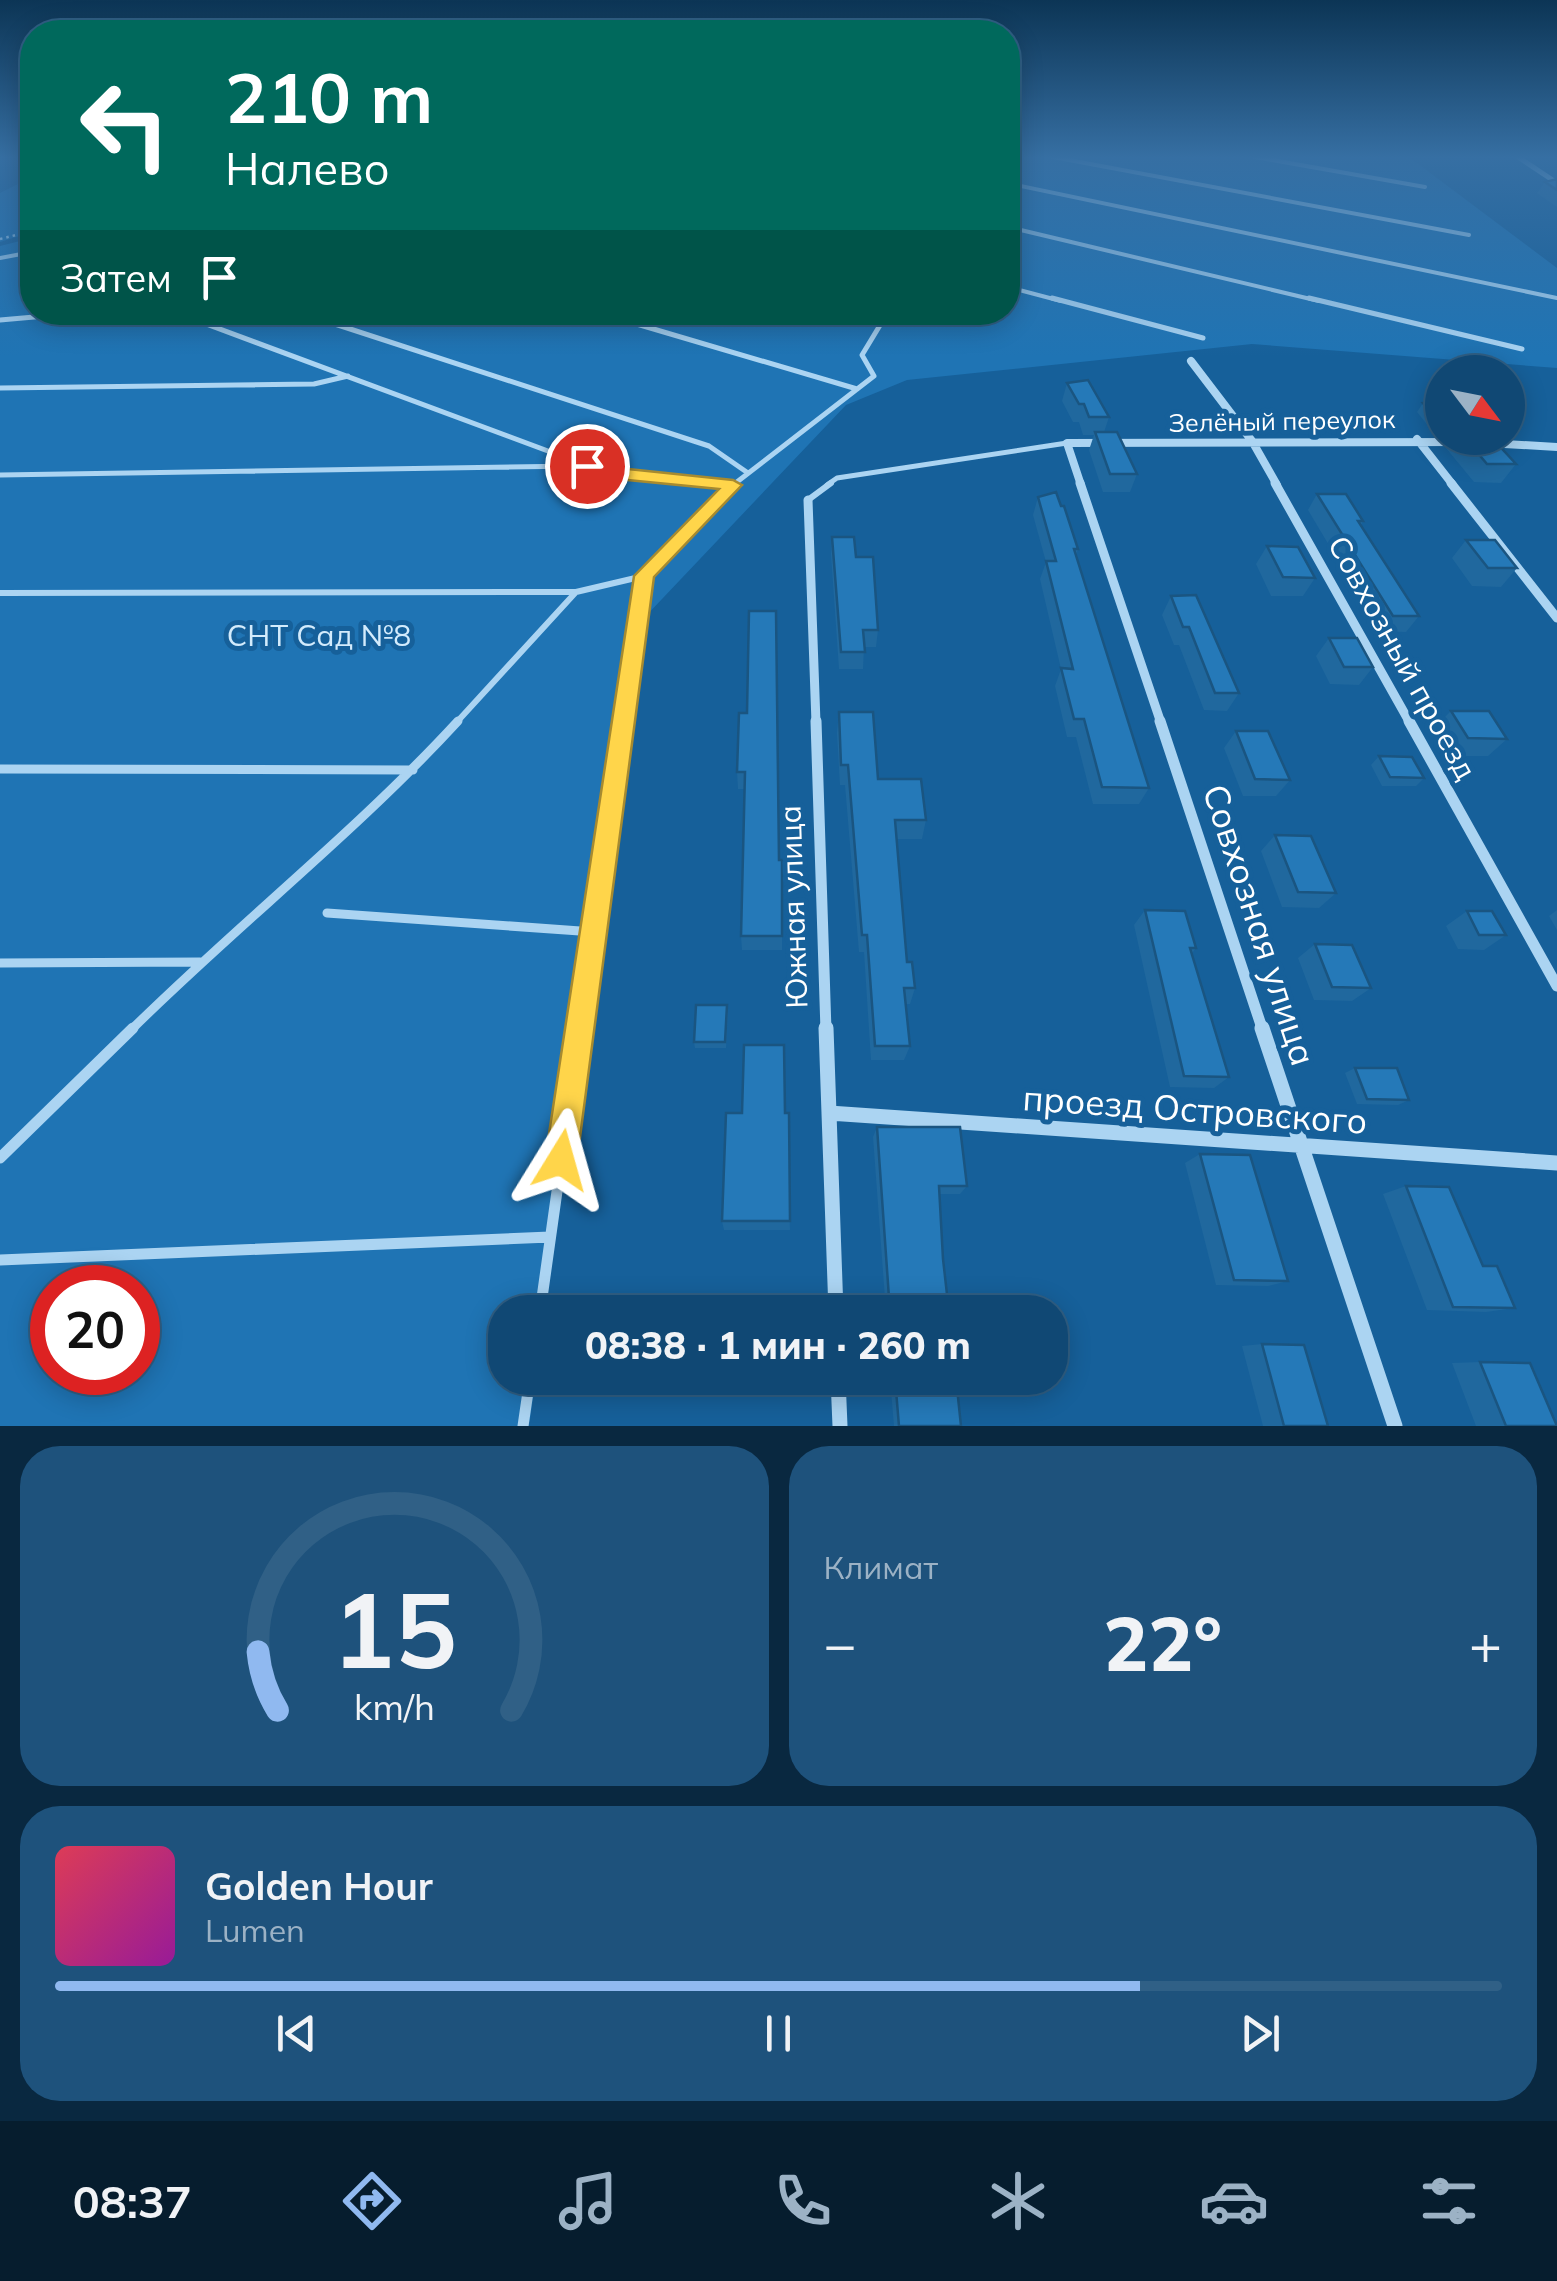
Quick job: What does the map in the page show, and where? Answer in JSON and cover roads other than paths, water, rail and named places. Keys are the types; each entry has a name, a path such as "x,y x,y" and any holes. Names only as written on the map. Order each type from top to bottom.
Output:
{"street":[{"name":"Совхозный проезд","path":"1191,361 1252,442 1557,986"},
{"name":"Зелёный переулок","path":"1067,443 1416,439 1557,447"},
{"path":"1416,439 1557,618"},
{"name":"Совхозная улица","path":"1067,443 1395,1426"},
{"name":"Южная улица","path":"808,500 835,1295"},
{"name":"проезд Островского","path":"829,1114 1557,1164"},
{"path":"839,1395 840,1426"}],"lane":[{"path":"1199,224 1557,298"},
{"path":"1409,224 1470,235"},
{"path":"1020,230 1522,349"},
{"path":"1020,290 1203,338"},
{"path":"209,325 587,466 607,472 733,485"},
{"path":"338,325 709,446 748,473"},
{"path":"640,325 857,389"},
{"path":"0,594 576,592 644,576 733,485 874,376 862,356 878,325"},
{"path":"0,388 314,384 348,376"},
{"path":"808,500 837,478 1067,443"},
{"path":"0,475 587,466"},
{"path":"542,1295 644,576"},
{"path":"0,1158 200,962 413,770 576,592"},
{"path":"0,769 413,770"},
{"path":"327,913 594,932"},
{"path":"0,963 200,962"},
{"path":"0,1260 550,1237"},
{"path":"524,1426 528,1395"}],"park label":[{"name":"СНТ Сад №8","path":"319,636"}]}
